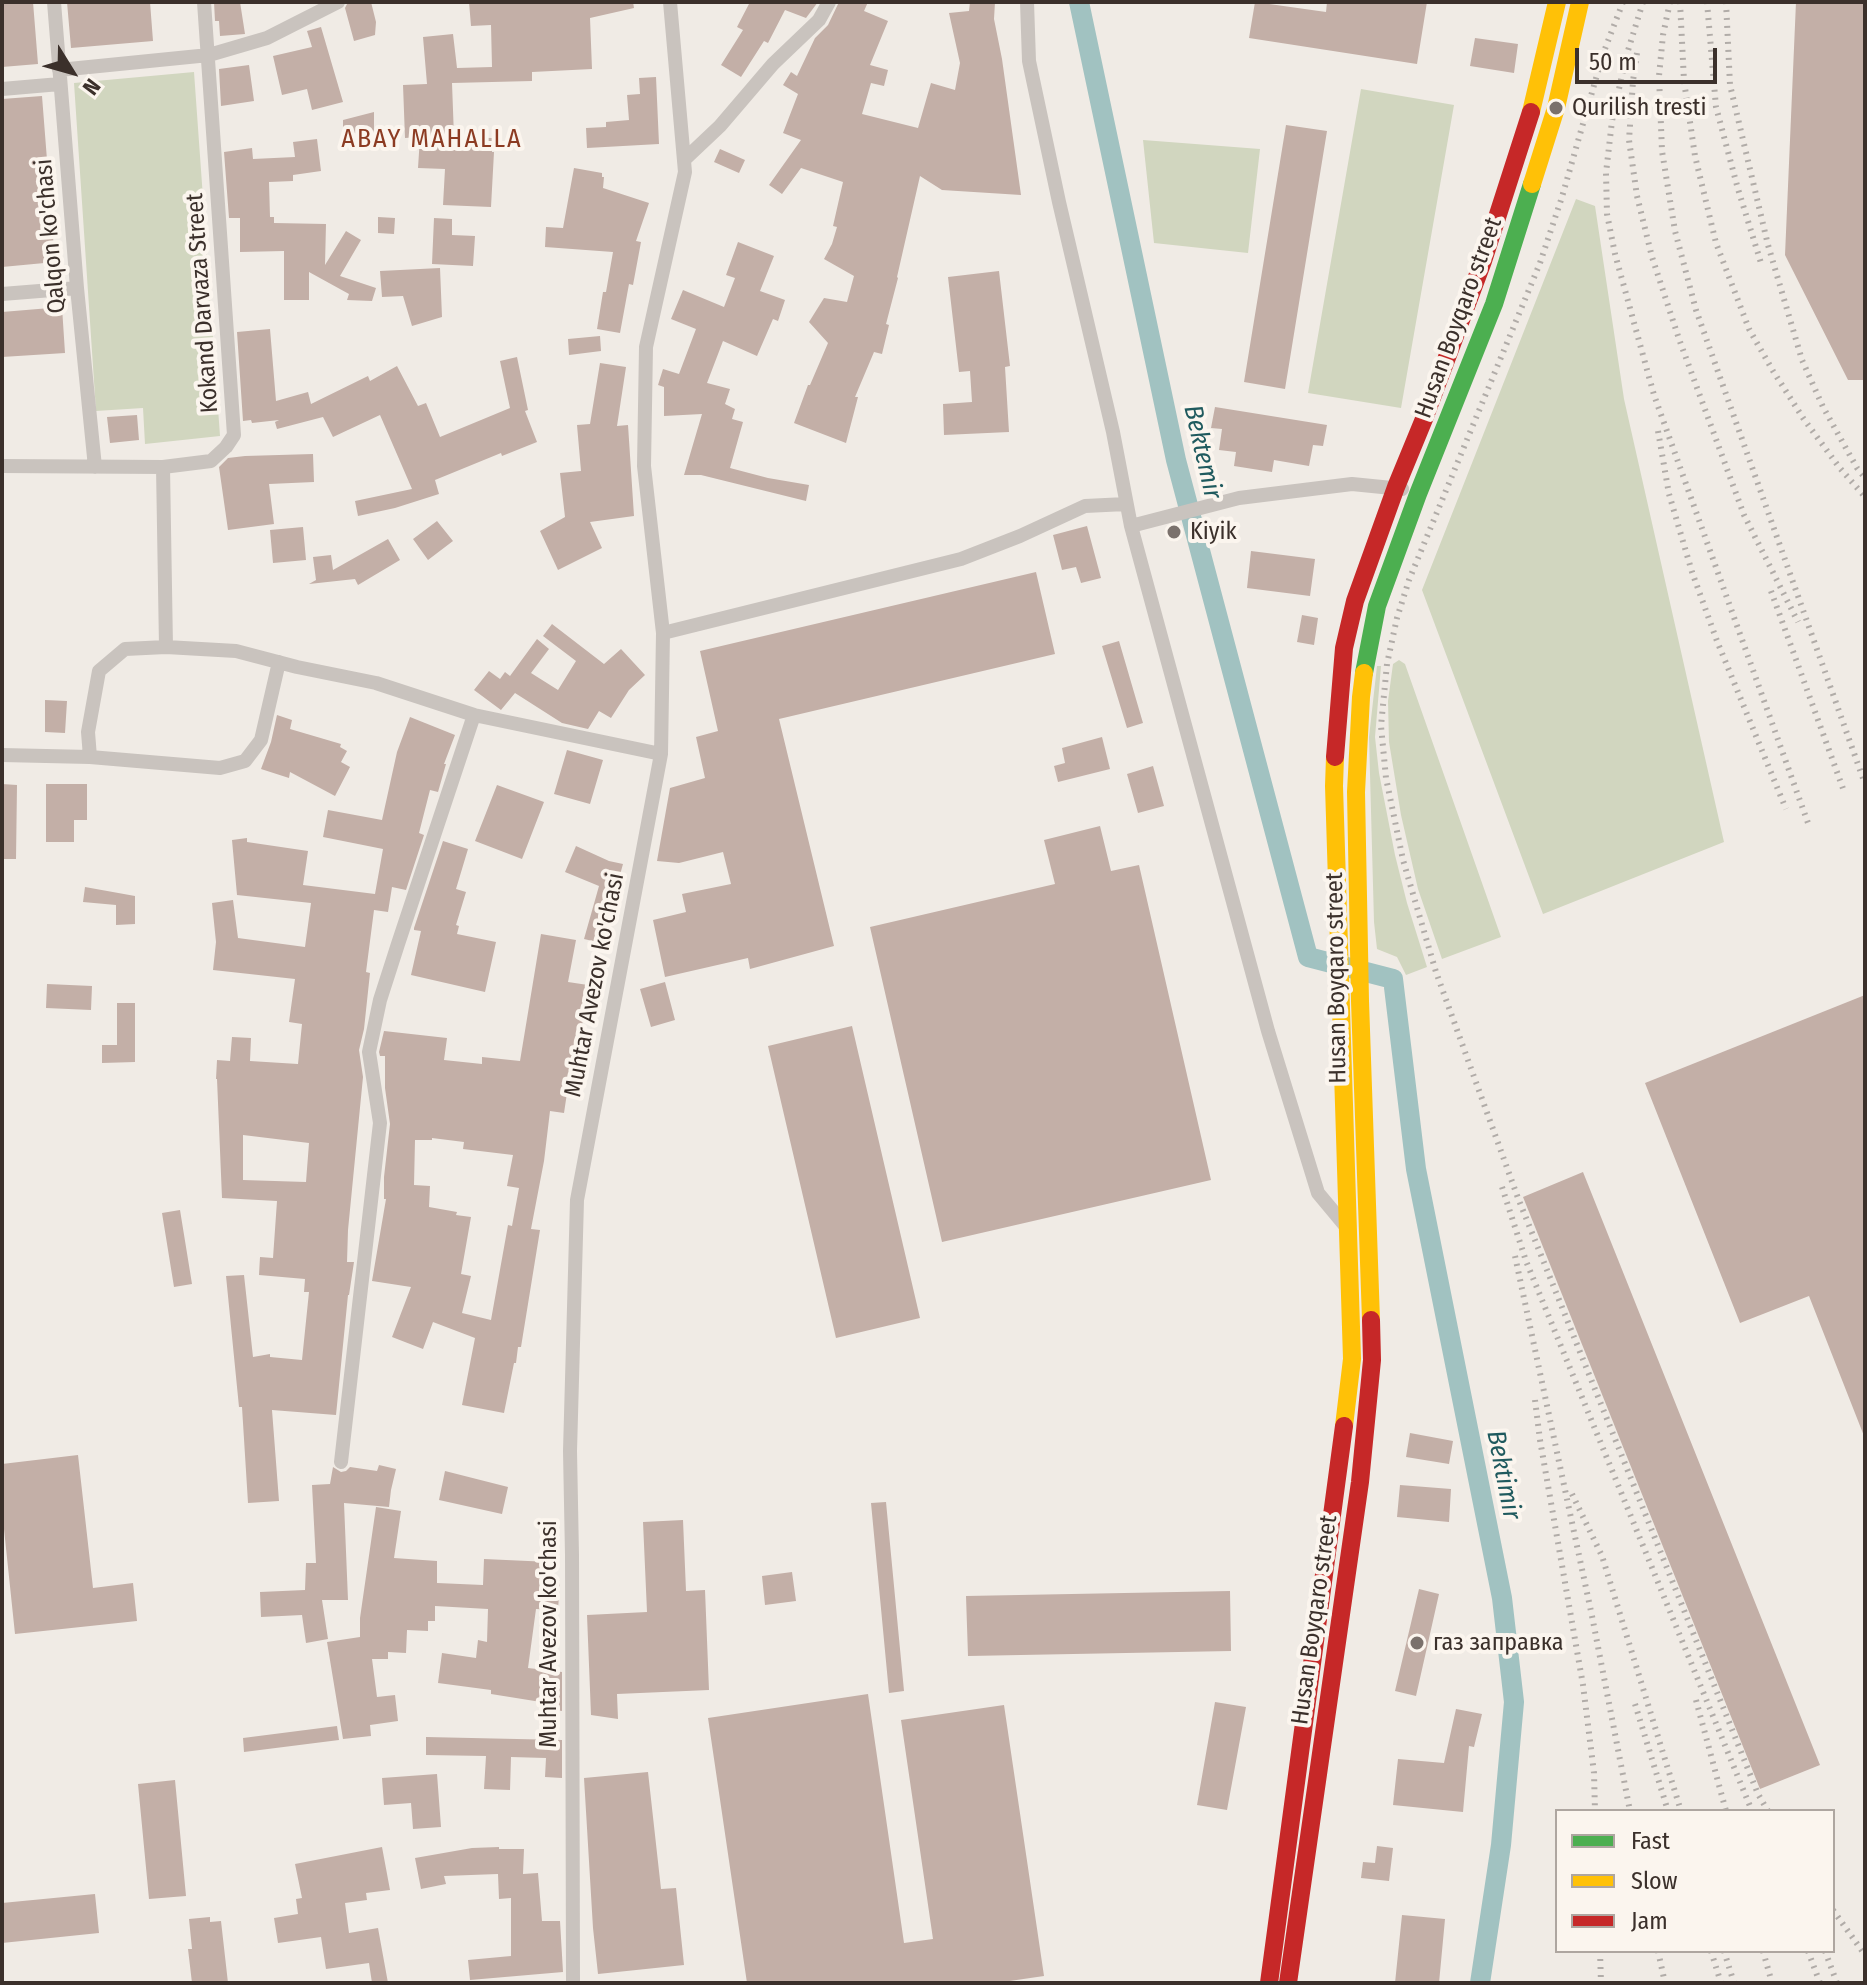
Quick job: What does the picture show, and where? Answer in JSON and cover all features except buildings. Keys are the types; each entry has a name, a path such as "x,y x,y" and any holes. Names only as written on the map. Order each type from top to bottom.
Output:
{"main road":[{"name":"Husan Boyqaro street","path":"1269,1983 1352,1359 1334,786 1338,694 1344,648 1355,601 1483,261 1534,103 1557,2"},
{"name":"Husan Boyqaro street","path":"1288,1983 1360,1482 1372,1360 1356,792 1357,744 1367,651 1377,606 1494,304 1556,108 1580,2"}],"street":[{"name":"Qalqon ko'chasi","path":"54,2 95,467"},
{"name":"Kokand Darvaza Street","path":"2,466 163,467 211,461 234,435 204,2"},
{"path":"2,89 60,77 209,55 267,38 338,2"},
{"name":"Muhtar Avezov ko'chasi","path":"573,1983 570,1451 577,1200 661,754 663,633 644,466 646,347 685,172 670,2"},
{"path":"684,160 720,126 773,64 819,20 829,2"},
{"path":"1027,2 1029,61 1113,432 1131,526 1268,1031 1318,1193 1348,1229"},
{"path":"2,294 77,288"},
{"path":"163,467 166,647"},
{"path":"1131,526 1239,498 1352,484 1396,487 1418,494"},
{"path":"663,633 961,559 1085,506 1126,504"},
{"path":"90,757 88,732 99,671 125,649 166,647 236,651 376,683 474,715 661,754"},
{"path":"2,755 90,757 220,768 245,761 261,740 279,662"},
{"path":"341,1462 380,1123 369,1052 380,1000 474,715"}],"green space":[{"path":"194,72 220,436 145,444 143,408 96,411 74,83"},
{"path":"1361,89 1454,105 1401,408 1308,393"},
{"path":"1143,140 1260,149 1248,253 1154,243"},
{"path":"1576,199 1595,206 1624,399 1724,842 1543,914 1422,590"},
{"path":"1399,660 1405,664 1501,937 1442,959 1418,889 1389,742 1388,701 1393,664"},
{"path":"1377,666 1381,666 1375,737 1379,773 1395,855 1427,967 1406,975 1397,957 1377,949 1374,922 1369,737"}],"waterway":[{"path":"1079,2 1176,460 1308,957 1393,979 1416,1169 1502,1598 1514,1702 1501,1845 1480,1983"}],"railway":[{"path":"1623,2 1603,54 1540,263 1409,580 1387,664 1381,726 1386,778 1403,860 1436,972 1518,1198 1758,1794 1767,1809"},
{"path":"1643,2 1626,57 1612,121 1606,173 1607,214 1615,254 1654,395 1808,823"},
{"path":"1670,2 1659,76 1662,151 1675,231 1696,310 1865,784"},
{"path":"1680,2 1684,81 1695,156 1716,243 1749,329 1773,371 1803,418 1865,497"},
{"path":"1707,2 1716,107 1761,263"},
{"path":"1726,2 1730,85 1768,245 1802,360 1823,407 1865,478"},
{"path":"1637,53 1629,140 1637,196 1652,257 1744,515 1798,622"},
{"path":"1658,431 1669,494 1692,572 1786,809"},
{"path":"1771,591 1845,794"},
{"path":"1502,1187 1526,1261 1751,1809"},
{"path":"1515,1256 1630,1809"},
{"path":"1535,1400 1583,1685 1594,1773 1595,1809"},
{"path":"1572,1494 1602,1556 1680,1809"},
{"path":"1696,1700 1725,1809"},
{"path":"1635,1704 1667,1809"},
{"path":"1835,1913 1865,1955"},
{"path":"1600,1953 1601,1983"},
{"path":"1658,1953 1665,1983"},
{"path":"1712,1953 1721,1983"},
{"path":"1725,1953 1734,1983"},
{"path":"1764,1953 1772,1983"},
{"path":"1809,1953 1820,1983"},
{"path":"1826,1953 1837,1983"}],"traffic: fast":[{"path":"1364,673 1377,606 1494,304 1532,184"}],"traffic: slow":[{"path":"1531,112 1557,2"},
{"path":"1532,184 1556,108 1580,2"},
{"path":"1364,673 1356,792 1371,1320"},
{"path":"1335,757 1352,1359 1344,1426"}],"traffic: jam":[{"path":"1335,757 1344,648 1355,601 1483,261 1531,112"},
{"path":"1288,1983 1360,1482 1372,1360 1371,1320"},
{"path":"1269,1983 1344,1426"}],"place":[{"name":"Qurilish tresti","path":"1556,108"},
{"name":"Kiyik","path":"1174,532"},
{"name":"газ заправка","path":"1417,1643"}],"district":[{"name":"ABAY MAHALLA","path":"432,140"}],"water label":[{"name":"Bektemir","path":"1202,452"},
{"name":"Bektimir","path":"1503,1475"}]}
